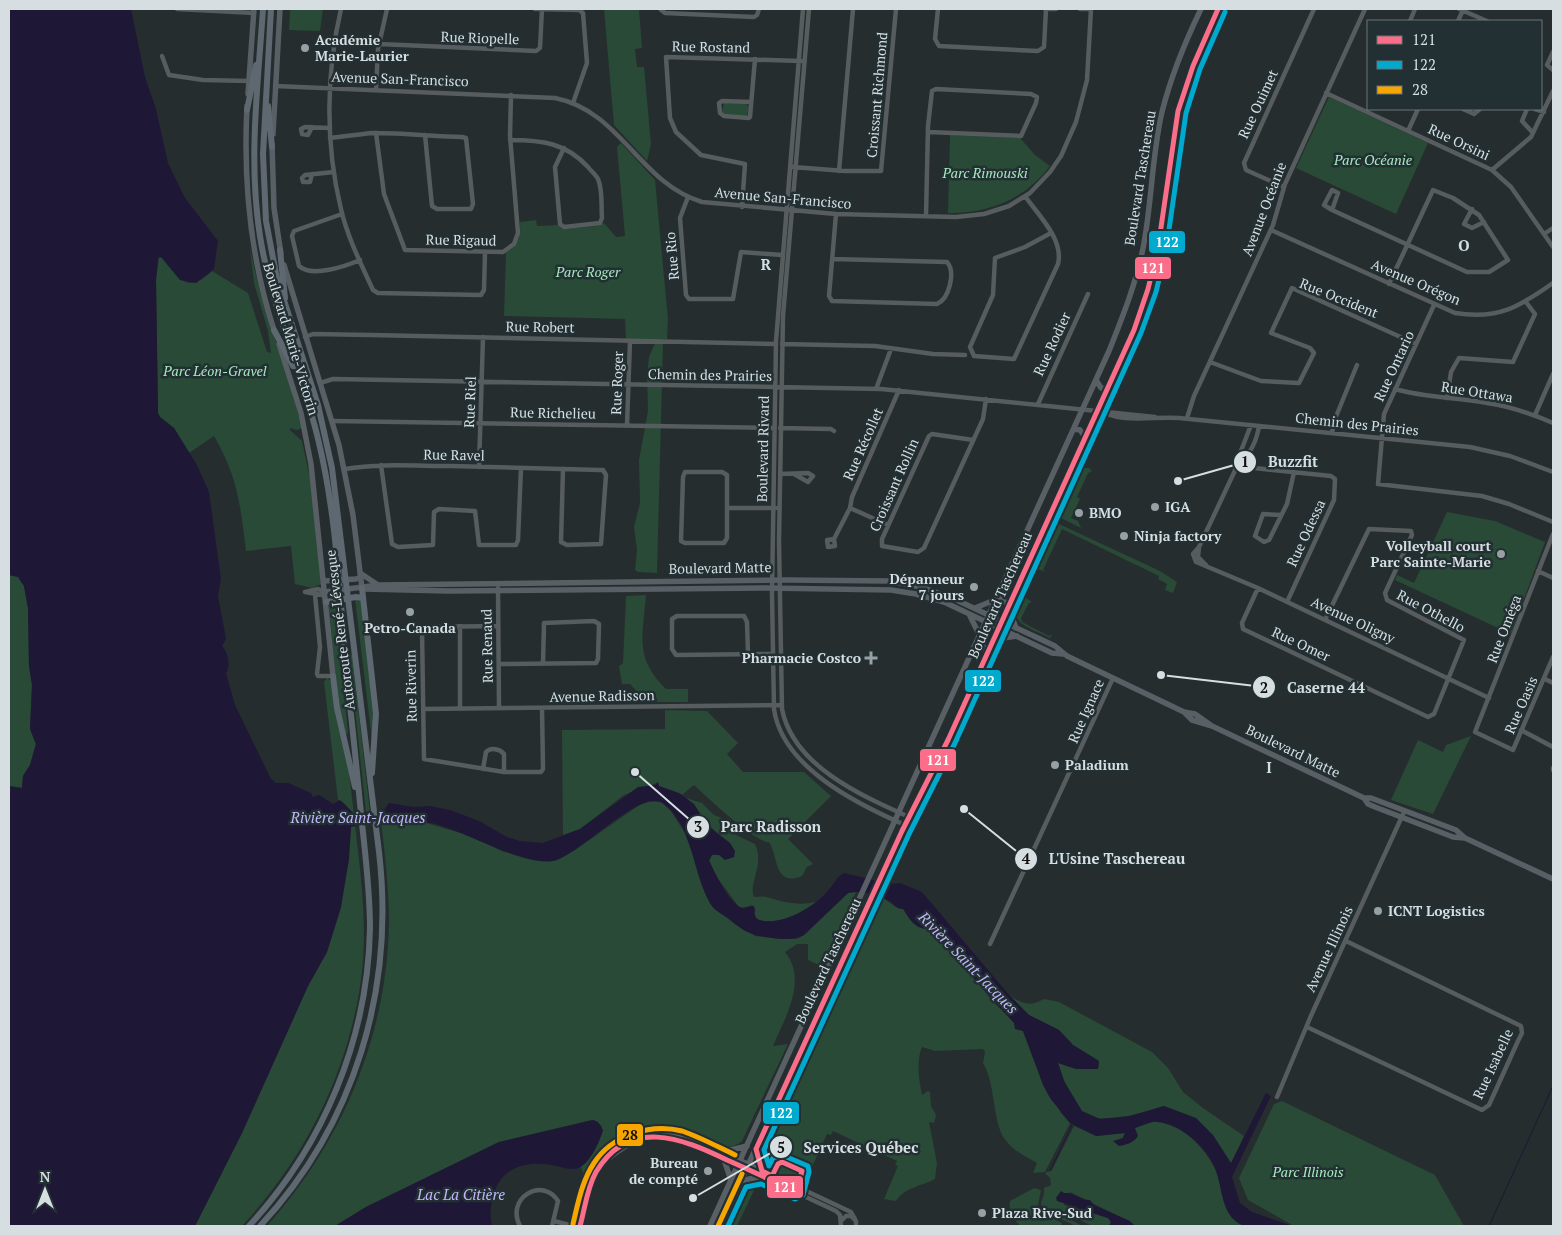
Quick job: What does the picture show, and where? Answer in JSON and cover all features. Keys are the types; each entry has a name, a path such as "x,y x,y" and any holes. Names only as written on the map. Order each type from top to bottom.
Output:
{"highway":[{"name":"Autoroute René-Lévesque","path":"249,1226 288,1179 315,1135 338,1087 352,1046 364,992 370,932 369,893 326,477 304,390 271,289 259,225 254,151 263,9"},
{"name":"Autoroute René-Lévesque","path":"260,1226 292,1188 324,1139 347,1094 365,1043 377,989 383,933 382,886 376,822 336,488 314,395 286,309 274,264 265,205 262,154 271,9"},
{"path":"247,110 261,41"},
{"path":"266,87 272,147"},
{"path":"280,250 286,309"},
{"path":"274,330 304,390"},
{"path":"362,588 376,720 371,784"},
{"path":"326,602 357,597 363,598"},
{"path":"333,676 337,708 361,813"}],"main road":[{"name":"Boulevard Marie-Victorin","path":"280,9 272,147 273,189 280,250 304,337 333,422 345,469 362,588"},
{"name":"Boulevard Taschereau","path":"710,1226 1096,380 1134,282 1146,228 1154,158 1163,107 1178,61 1201,9"},
{"name":"Boulevard Taschereau","path":"720,1226 905,825 948,740 1134,330 1149,288 1160,244 1169,159 1177,116 1192,69 1218,9"},
{"name":"Boulevard Marie-Victorin","path":"254,11 245,162 249,225 260,281 304,426 313,476 333,676"},
{"path":"1096,380 1101,388 1108,389"},
{"path":"1074,429 1079,429 1085,437"},
{"path":"324,581 356,579 360,575 378,585"},
{"name":"Boulevard Matte","path":"325,592 378,585 772,580 894,582 932,590 975,608 988,619"},
{"name":"Boulevard Matte","path":"362,588 376,590 498,591 780,588 899,591 933,598 968,614 1016,628 1055,646 1063,654 1184,712 1195,714 1212,726 1364,798 1368,804 1456,830 1465,838 1553,879"},
{"path":"975,608 998,596 1009,605 1016,628"},
{"path":"968,614 975,623 980,636"},
{"name":"Boulevard Matte","path":"1000,624 1016,636 1052,653 1063,654"},
{"path":"991,645 1003,638 1016,636"},
{"path":"976,644 982,645 987,654"},
{"path":"731,1180 723,1154 747,1146"},
{"path":"741,1181 762,1173 756,1149"}],"street":[{"path":"177,9 254,11"},
{"path":"341,9 333,45 330,138 342,214 373,290 376,292 479,295 484,290 485,252"},
{"path":"376,90 379,44 387,9"},
{"path":"535,9 579,10 583,13 587,63 573,103"},
{"name":"Rue Riopelle","path":"379,44 536,51 540,48 542,9"},
{"path":"660,9 665,13 754,17 758,14 759,9"},
{"name":"Boulevard Rivard","path":"803,9 776,344 772,580 773,705 777,723 785,740 817,774 846,797 905,825"},
{"name":"Boulevard Rivard","path":"809,9 782,344 779,508 782,705 786,722 792,735 823,768 852,790 909,818"},
{"path":"839,171 853,9"},
{"name":"Croissant Richmond","path":"790,166 839,171 877,172 882,170 896,9"},
{"path":"938,9 936,41 939,46 1038,51 1042,50 1044,45 1045,9 1056,9"},
{"path":"1080,9 1091,9"},
{"name":"Avenue San-Francisco","path":"276,86 550,97 573,103 603,120 659,179 688,197 709,203 792,211 964,217 1004,208 1025,196 1041,182 1055,165 1079,114 1088,80 1091,9"},
{"name":"Rue Ouimet","path":"1284,187 1246,170 1244,163 1314,9"},
{"name":"Avenue Océanie","path":"1186,418 1271,230 1284,187 1365,9"},
{"path":"1461,10 1485,20"},
{"path":"1553,52 1548,65 1553,70"},
{"path":"162,56 169,75 199,79 249,81"},
{"name":"Rue Rostand","path":"742,206 745,164 699,154 674,130 671,121 665,58 670,56 804,62"},
{"path":"751,102 722,101 719,103 720,113 724,116 748,119 751,102 755,59"},
{"path":"926,216 928,132 931,96 935,90 1031,94 1037,97 1020,136 928,132"},
{"path":"1492,170 1523,145 1534,133 1553,91"},
{"name":"Rue Orsini","path":"1326,93 1369,111 1492,170 1511,187 1553,247"},
{"name":"Rue Rigaud","path":"376,133 384,194 405,250 506,251 513,246 518,236 510,140 511,95"},
{"path":"1408,131 1418,110"},
{"path":"1466,110 1474,114 1479,110"},
{"path":"1527,110 1522,121 1534,133"},
{"path":"1538,110 1544,112"},
{"path":"312,127 329,128"},
{"path":"330,138 376,133 425,136 467,139 473,204 471,210 437,209 432,206 425,136"},
{"path":"510,140 547,142 564,148 578,157 598,179 602,218 600,223 566,227 560,224 555,167 564,148"},
{"path":"312,174 334,172"},
{"path":"1332,210 1407,245 1467,272 1490,272 1508,260 1484,222 1472,209 1453,198 1433,190 1407,245 1388,284"},
{"path":"1025,196 1051,232 1057,244 1059,260 1014,359 977,357 971,353 970,347 993,295 995,258 1029,245 1051,232"},
{"name":"Rue Rio","path":"688,197 680,218 686,295 688,299 733,299 740,252 782,255"},
{"path":"1472,209 1464,224 1472,228 1478,227 1484,222"},
{"path":"342,214 294,230 292,236 298,265 304,270 335,270 360,260"},
{"path":"832,259 947,262 950,266 950,284 942,302 937,304 834,302 829,296 832,259 836,214"},
{"path":"1544,234 1553,228"},
{"name":"Avenue Orégon","path":"1271,230 1455,313 1499,314 1526,302 1553,283"},
{"name":"Rue Occident","path":"1210,362 1261,381 1299,384 1314,353 1310,348 1271,333 1292,288 1416,344"},
{"name":"Rue Rodier","path":"1038,404 1088,294"},
{"path":"1447,398 1451,372 1459,358 1513,362 1535,314 1526,302"},
{"name":"Rue Ontario","path":"1434,305 1384,414 1378,482 1380,486 1473,494 1509,504 1553,522"},
{"name":"Rue Robert","path":"304,337 313,334 776,344"},
{"name":"Rue Riel","path":"479,467 483,337"},
{"name":"Rue Roger","path":"627,425 630,341"},
{"path":"782,344 876,346 937,355 965,355"},
{"path":"876,389 891,349"},
{"path":"1332,433 1335,419 1357,365"},
{"path":"1535,415 1553,374"},
{"name":"Chemin des Prairies","path":"320,382 333,379 899,390 1083,408 1098,410 1107,415 1140,418 1186,418 1486,450 1514,457 1553,472"},
{"name":"Rue Ottawa","path":"1395,389 1420,396 1488,403 1535,415 1553,423"},
{"name":"Rue Récollet","path":"834,539 850,508 852,496 899,390"},
{"name":"Croissant Rollin","path":"973,440 930,435 881,541 883,547 922,551 973,440 984,416 986,399"},
{"name":"Rue Richelieu","path":"333,422 480,422 774,428"},
{"name":"Avenue Oligny","path":"1251,425 1239,456 1239,462 1199,547 1196,548 1194,558 1196,562 1258,588 1489,698"},
{"name":"Avenue Oligny","path":"1239,462 1245,459 1256,440 1259,426"},
{"path":"780,428 831,429 834,431"},
{"name":"Rue Odessa","path":"1239,462 1254,468 1333,477 1335,498 1287,602"},
{"path":"381,465 392,544 398,547 432,546 434,512 439,509 475,511 479,545 516,545 518,540 521,468"},
{"name":"Rue Ravel","path":"345,469 381,465 479,467 564,469 601,470 606,472 602,544 566,545 561,542 564,469"},
{"path":"685,472 725,473 727,478 727,508 726,542 685,544 680,541 682,477 685,472"},
{"path":"1281,515 1263,514 1254,531 1254,536 1268,541 1281,515 1291,494 1294,472"},
{"path":"780,474 794,474"},
{"path":"727,508 779,508"},
{"path":"850,508 888,525"},
{"name":"Rue Othello","path":"1325,620 1369,529 1407,529 1412,535 1385,593 1387,600 1462,637 1464,642 1450,678"},
{"name":"Rue Oméga","path":"1475,732 1553,534"},
{"path":"1538,571 1553,578"},
{"name":"Rue Renaud","path":"498,584 499,708"},
{"name":"Rue Omer","path":"1258,588 1242,623 1243,628 1428,717 1434,714 1450,678"},
{"name":"Boulevard Matte","path":"318,589 325,592 322,595 315,595 306,592 318,589"},
{"path":"315,595 320,647 318,676 333,676"},
{"path":"748,654 747,622 744,616 677,616 672,620 672,650 676,655 773,654"},
{"path":"499,664 543,664 596,663 598,659 599,624 594,621 545,622 543,626 543,664"},
{"path":"460,626 460,709"},
{"name":"Rue Riverin","path":"498,626 426,627 422,629 424,759 504,772 540,772 543,770 542,708"},
{"name":"Rue Oasis","path":"1475,732 1513,750 1553,657"},
{"name":"Rue Ignace","path":"990,944 1113,678"},
{"path":"1545,679 1553,683"},
{"name":"Avenue Radisson","path":"423,709 782,705"},
{"path":"1521,730 1553,746"},
{"path":"483,769 486,752 490,749 496,749 504,754 504,772"},
{"name":"Avenue Illinois","path":"1277,1096 1306,1027 1402,815"},
{"name":"Rue Isabelle","path":"1306,1027 1482,1110 1489,1105 1516,1047 1522,1033 1521,1026 1346,941"},
{"path":"580,1226 593,1181 601,1165 628,1144 643,1138 656,1136 684,1140 723,1154 836,1210 840,1215 841,1224"},
{"path":"762,1173 851,1212 856,1226"},
{"path":"520,1226 517,1216 519,1202 524,1196 534,1190 547,1192 557,1198 558,1206 553,1224 573,1226"},
{"path":"841,1224 847,1216 855,1219"}],"green space":[{"path":"290,9 323,9 320,31 289,30"},
{"path":"604,9 639,9 642,48 635,49 637,67 644,67 651,144 647,161 614,125"},
{"name":"Parc Océanie","path":"1329,97 1428,143 1396,214 1296,168"},
{"path":"724,103 746,104 749,107 747,116 724,114 722,112"},
{"name":"Parc Rimouski","path":"950,135 1020,138 1035,155 1050,166 1040,178 1018,196 1005,202 978,211 948,213"},
{"name":"Parc Roger","path":"621,143 655,180 668,319 667,339 626,339 625,319 504,316 506,253 518,240 520,222 536,220 537,226 558,225 563,229 596,226 604,223 616,237 625,236 617,147"},
{"name":"Parc Léon-Gravel","path":"249,242 260,289 302,428 297,430 290,428 290,430 302,441 312,488 321,584 312,588 295,584 291,546 246,551 237,491 228,465 214,436 189,453 174,428 159,417 158,413 156,280 159,257 163,258 179,278 184,281 196,282 212,271 248,293 267,352 271,353 268,331 254,283"},
{"path":"655,343 663,343 657,573 638,572 635,570 637,550 634,527 640,503 639,460 648,411 647,375 649,357"},
{"path":"1082,468 1089,468 1092,471 1088,473 1077,497 1080,499 1071,518 1078,521 1081,528 1059,517 1057,510 1073,474"},
{"path":"1447,512 1495,521 1545,542 1511,634 1395,580 1397,575 1414,583"},
{"path":"1053,524 1059,524 1160,571 1177,582 1173,593 1165,590 1167,584 1158,579 1159,576 1062,529 1043,570 1046,572 1031,567 1049,527"},
{"path":"9,575 18,577 24,586 28,608 29,666 32,685 30,729 36,744 30,765 23,776 22,788 9,786"},
{"path":"1024,587 1026,598 1032,602 1029,603 1021,618 1022,622 1049,636 1052,634 1050,638 1023,625 1016,615 1016,608"},
{"path":"646,595 643,646 649,667 666,689 688,689 688,702 647,702 630,684 622,684 619,666 623,663 626,596"},
{"path":"355,599 361,601 374,720 372,740"},
{"path":"335,602 348,733 346,734 338,702 329,609 329,604"},
{"path":"349,654 352,655 370,812 366,812"},
{"path":"327,678 331,681 349,773 354,814 344,803 338,800 324,682"},
{"path":"665,710 707,711 738,743 727,754 743,772 804,772 831,796 788,839 813,864 807,867 802,876 793,879 786,878 778,868 769,842 753,835 742,827 694,785 682,795 659,786 657,783 624,795 580,829 563,835 562,730 665,729"},
{"path":"1471,736 1433,814 1391,800 1418,740 1443,752 1446,745"},
{"path":"686,798 702,803 714,815 724,819 736,835 755,844 758,859 753,886 754,897 797,903 816,902 788,918 772,921 757,919 754,913 756,910 752,905 744,908 739,907 716,876 708,858 712,855 719,855 726,840 714,831"},
{"path":"645,801 661,802 670,810 685,833 710,904 755,936 797,939 804,935 848,893 856,892 823,967 808,960 808,944 797,944 785,952 792,963 795,975 794,987 788,1011 773,1046 788,1044 742,1141 728,1147 720,1146 681,1130 670,1128 637,1131 616,1141 600,1156 589,1181 585,1179 581,1167 601,1136 602,1126 592,1120 499,1142 366,1207 335,1226 267,1226 294,1193 338,1123 355,1085 369,1046 380,1006 386,965 389,923 388,885 381,821 409,824 413,822 426,823 468,835 504,852 555,861 575,850"},
{"path":"355,825 363,902 363,961 355,1014 346,1048 334,1081 304,1143 265,1200 242,1226 195,1226 242,1133 308,986 327,952 341,907 351,827"},
{"path":"878,896 903,909 910,920 916,925 929,929 974,977 992,1001 1023,1031 1035,1062 1061,1113 1070,1123 1045,1172 1033,1173 1037,1163 1014,1149 1003,1136 983,1063 985,1052 983,1049 935,1051 922,1047 919,1077 922,1095 928,1091 930,1092 931,1106 936,1115 934,1123 929,1122 937,1163 935,1179 909,1190 896,1201 884,1199 898,1166 895,1165 897,1161 833,1131 831,1135 827,1134 812,1167 784,1153 776,1158 769,1169 763,1165 761,1154 763,1147"},
{"path":"1010,996 1027,1004 1044,999 1059,1002 1152,1052 1168,1068 1183,1092 1244,1136 1231,1164 1164,1106 1134,1115 1110,1118 1090,1116 1082,1111 1071,1095 1058,1063 1076,1069 1098,1069 1099,1061 1073,1045 1059,1030 1029,1015"},
{"name":"Parc Illinois","path":"1282,1101 1435,1175 1464,1226 1294,1226 1248,1200 1239,1178 1274,1104"},
{"path":"1155,1121 1174,1125 1186,1133 1202,1149 1214,1167 1231,1216 1245,1226 1134,1226 1134,1224 1070,1192 1064,1205 1108,1218 1111,1222 1109,1226 1092,1226 1072,1216 1049,1209 1083,1226 1076,1226 1043,1211 1041,1203 1044,1188 1051,1185 1050,1178 1045,1173 1052,1170 1074,1126 1096,1136 1125,1133 1119,1146 1135,1128"},
{"path":"782,1165 798,1171 800,1177 797,1182 793,1183 780,1177 778,1172"},
{"path":"754,1179 758,1182 737,1226 726,1226 743,1189"},
{"path":"1034,1188 1041,1190 1038,1205 1041,1212 1062,1223 1061,1226 1021,1226 1018,1224 1011,1212 1010,1201"}],"water":[{"name":"Rivière Saint-Jacques","path":"9,9 131,9 145,77 156,109 168,163 185,198 218,241 214,269 196,283 180,280 161,257 158,258 156,280 158,413 160,417 174,428 197,465 209,492 221,579 218,596 226,639 222,646 228,659 228,670 226,673 235,705 271,779 276,783 288,783 311,793 313,797 319,795 333,804 340,800 354,814 385,809 389,803 413,807 430,806 450,810 479,821 507,837 520,841 543,843 580,829 638,787 655,785 658,782 659,786 679,793 694,804 707,825 730,843 735,851 734,857 725,860 719,855 712,855 709,861 732,900 742,908 754,906 755,917 759,920 777,921 796,915 820,899 844,873 890,884 900,883 922,892 1010,996 1029,1015 1059,1030 1073,1045 1099,1061 1098,1069 1076,1069 1058,1063 1064,1081 1082,1111 1100,1119 1130,1116 1164,1106 1196,1118 1213,1135 1231,1163 1266,1093 1271,1096 1232,1177 1240,1203 1252,1212 1292,1226 1252,1227 1242,1225 1235,1220 1226,1208 1218,1175 1211,1160 1199,1144 1174,1127 1157,1122 1146,1124 1135,1128 1138,1136 1134,1140 1119,1146 1113,1141 1123,1138 1125,1133 1096,1136 1070,1123 1050,1098 1043,1085 1023,1031 1015,1029 1014,1023 929,929 916,925 910,920 903,909 889,901 869,894 848,893 804,935 790,939 760,936 746,932 738,927 711,906 699,878 692,851 681,825 664,804 654,801 626,813 565,856 553,861 537,861 518,856 437,824 381,821 351,827 349,859 341,907 327,952 308,986 242,1133 195,1226 9,1226 9,786 22,788 23,776 30,765 36,744 30,729 32,685 29,666 28,608 24,586 18,577 9,575"},
{"name":"Lac La Citière","path":"593,1120 598,1122 603,1130 594,1152 582,1166 571,1169 534,1164 519,1167 505,1175 496,1188 493,1198 492,1226 335,1226 366,1207 499,1142"},
{"path":"1061,1191 1090,1200 1094,1205 1130,1221 1134,1226 1109,1226 1111,1222 1108,1218 1057,1201 1056,1198"}],"waterway":[{"path":"1489,1226 1553,1086"},
{"path":"1050,1171 1072,1125"}],"transit line":[{"name":"121","path":"580,1226 588,1191 596,1172 609,1155 624,1144 640,1138 657,1137 692,1145 796,1192 802,1171 782,1162 778,1164 772,1176 762,1171 756,1149 902,831 948,740 1134,330 1148,289 1158,248 1178,111 1193,66 1218,9"},
{"name":"122","path":"728,1226 746,1187 761,1184 795,1199 803,1195 809,1172 808,1166 782,1155 773,1158 769,1166 764,1150 909,834 955,743 1141,333 1156,292 1166,250 1186,113 1200,69 1225,12"},
{"name":"28","path":"573,1224 583,1185 590,1170 602,1153 622,1138 645,1130 670,1129 682,1131 735,1155"},
{"name":"28","path":"718,1226 742,1174"}],"place":[{"name":"Académie Marie-Laurier","path":"305,48"},
{"name":"Buzzfit","path":"1178,481"},
{"name":"IGA","path":"1155,507"},
{"name":"BMO","path":"1079,513"},
{"name":"Ninja factory","path":"1124,536"},
{"name":"Volleyball court Parc Sainte-Marie","path":"1501,554"},
{"name":"Dépanneur 7 jours","path":"974,587"},
{"name":"Petro-Canada","path":"410,612"},
{"name":"Pharmacie Costco","path":"871,658"},
{"name":"Caserne 44","path":"1161,675"},
{"name":"Paladium","path":"1055,765"},
{"name":"Parc Radisson","path":"635,772"},
{"name":"L'Usine Taschereau","path":"964,809"},
{"name":"ICNT Logistics","path":"1378,911"},
{"name":"Bureau de compté","path":"708,1171"},
{"name":"Services Québec","path":"693,1198"},
{"name":"Plaza Rive-Sud","path":"982,1213"}],"district":[{"name":"O","path":"1464,246"},
{"name":"R","path":"766,265"},
{"name":"I","path":"1269,768"}]}
